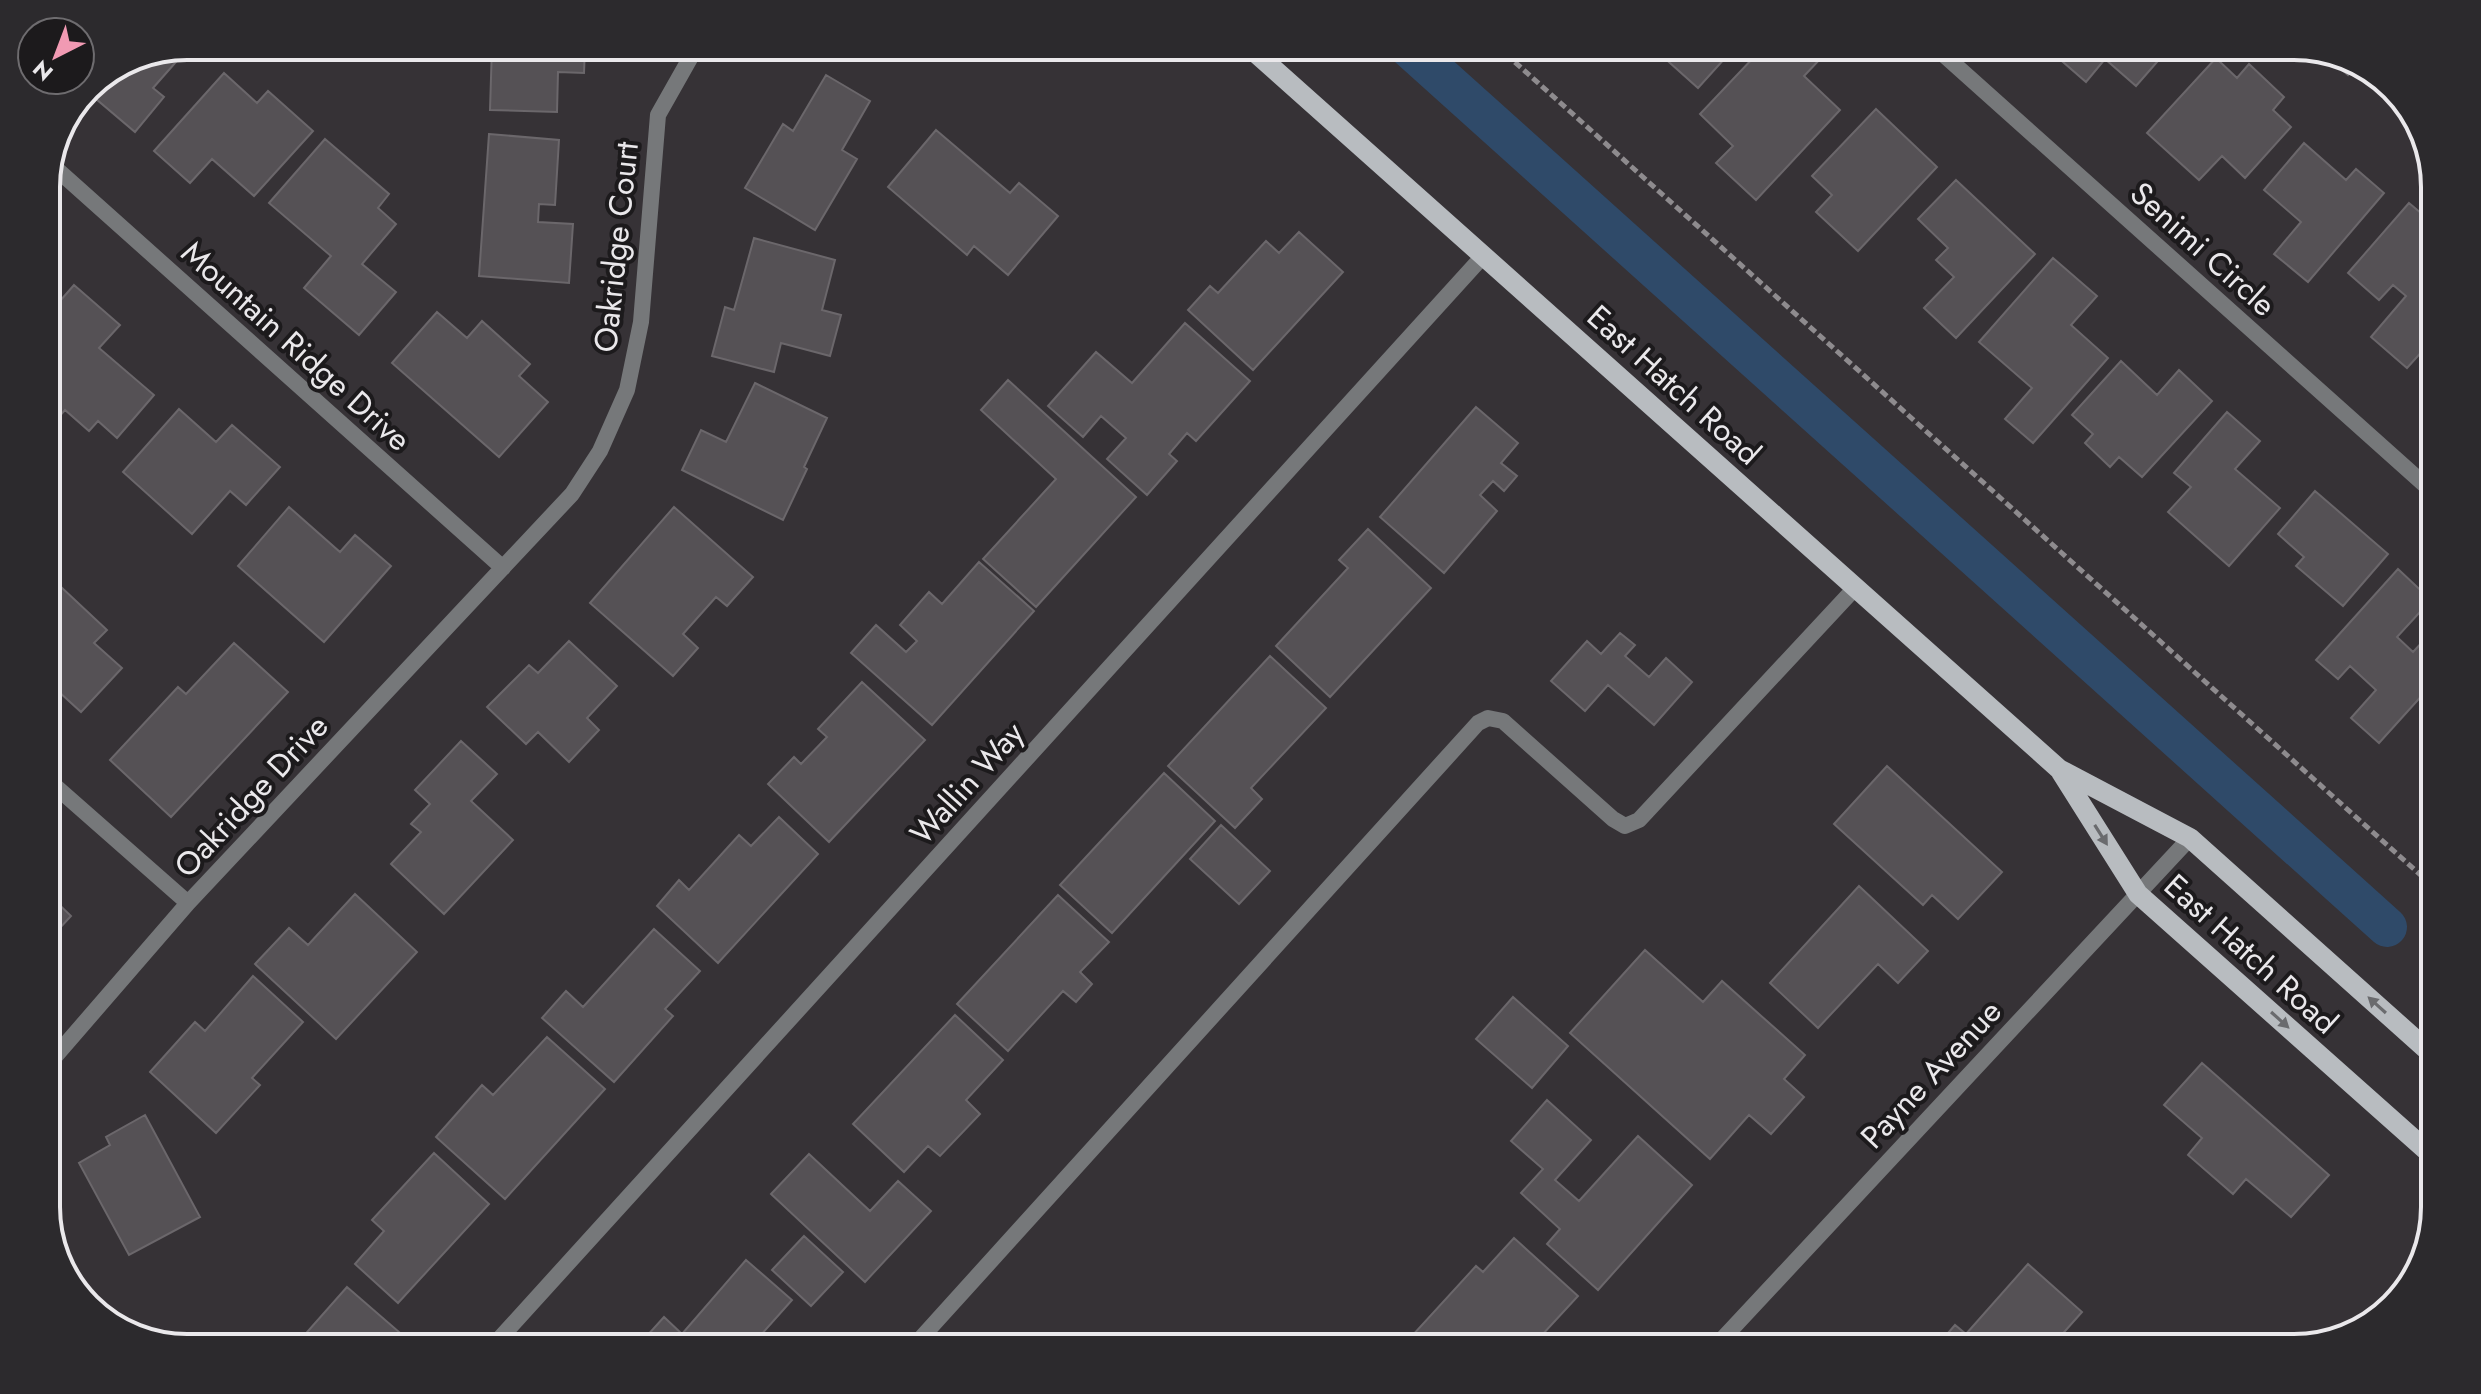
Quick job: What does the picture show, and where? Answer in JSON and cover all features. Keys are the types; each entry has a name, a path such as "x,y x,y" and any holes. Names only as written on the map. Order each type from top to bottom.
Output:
{"main road":[{"name":"East Hatch Road","path":"1264,60 2059,769 2190,838 2421,1044"},
{"name":"East Hatch Road","path":"2059,769 2138,894 2421,1146"}],"street":[{"name":"Oakridge Court","path":"503,568 572,494 600,451 627,390 641,322 658,115 689,60"},
{"name":"Senimi Circle","path":"1950,60 2421,481"},
{"name":"Mountain Ridge Drive","path":"61,173 503,568"},
{"name":"Wallin Way","path":"504,1334 1484,255"},
{"name":"Oakridge Drive","path":"60,1051 188,903 503,568"},
{"path":"925,1334 1478,723 1488,718 1503,721 1613,819 1625,826 1639,820 1856,587"},
{"path":"60,790 188,903"},
{"name":"Payne Avenue","path":"1727,1334 2190,838"}],"path":[{"path":"1513,60 2421,875"}],"building":[{"path":"492,60 584,60 584,73 558,72 557,112 490,110"},
{"path":"1667,60 1723,60 1698,88"},
{"path":"1751,60 1819,60 1804,76 1840,110 1756,200 1716,163 1733,146 1700,114"},
{"path":"2061,60 2104,60 2086,82"},
{"path":"2106,60 2159,60 2136,86"},
{"path":"2214,60 2218,60 2237,78 2249,64 2284,97 2273,110 2291,127 2245,178 2222,156 2199,180 2147,133"},
{"path":"177,61 153,88 164,97 135,132 96,99 117,81 139,70"},
{"path":"224,73 257,103 268,91 313,131 254,196 212,159 190,183 154,151"},
{"path":"826,75 870,101 842,150 857,159 815,230 745,188 783,124 793,131"},
{"path":"1876,109 1937,167 1858,251 1816,212 1832,195 1812,176"},
{"path":"936,130 1010,193 1019,183 1058,216 1008,275 974,246 967,255 888,187"},
{"path":"489,134 559,140 555,205 539,204 538,222 573,224 569,283 479,276"},
{"path":"325,139 389,194 378,208 396,224 362,264 396,292 359,335 304,288 331,256 269,203"},
{"path":"2304,143 2346,180 2356,169 2384,193 2308,282 2274,254 2301,222 2264,190"},
{"path":"1956,180 2035,254 1956,338 1924,308 1954,277 1936,260 1948,248 1918,219"},
{"path":"2409,203 2421,213 2421,352 2407,368 2371,337 2406,296 2393,285 2379,300 2348,273"},
{"path":"1299,232 1343,272 1253,370 1188,310 1210,286 1218,293 1266,241 1279,253"},
{"path":"754,238 835,260 822,310 841,315 830,356 781,343 774,372 712,356 725,307 734,310"},
{"path":"2053,258 2097,296 2071,325 2108,358 2033,443 2005,419 2032,388 1979,342"},
{"path":"74,285 120,325 99,348 154,395 117,438 98,421 89,431 65,410 60,416 60,301"},
{"path":"437,312 467,338 482,321 530,364 519,376 548,402 499,457 392,363"},
{"path":"1185,323 1250,381 1196,441 1187,433 1169,454 1177,461 1147,495 1107,459 1126,438 1101,416 1083,437 1048,406 1096,352 1132,383"},
{"path":"2121,361 2157,395 2179,370 2212,401 2142,477 2119,457 2110,467 2085,443 2093,434 2072,415"},
{"path":"1008,380 1136,497 1036,607 983,559 1056,479 981,410"},
{"path":"755,383 827,418 783,520 682,470 701,430 726,442"},
{"path":"1476,407 1518,443 1501,463 1517,476 1504,491 1493,481 1480,495 1497,511 1444,573 1380,517"},
{"path":"179,409 216,442 232,425 280,467 246,505 230,491 192,534 123,472"},
{"path":"2227,412 2260,441 2235,469 2280,508 2229,566 2168,512 2191,487 2174,473"},
{"path":"2315,491 2388,554 2343,606 2296,566 2304,557 2278,534"},
{"path":"289,507 340,552 355,535 391,566 324,642 238,566"},
{"path":"674,507 753,577 727,606 716,597 683,634 698,648 673,676 590,603"},
{"path":"1368,529 1431,588 1330,697 1276,646 1348,568 1339,560"},
{"path":"979,562 1034,611 932,725 851,653 876,625 906,652 917,641 900,625 929,592 942,604"},
{"path":"2398,569 2421,591 2421,611 2397,637 2413,652 2421,643 2421,696 2379,743 2351,718 2376,690 2350,666 2338,679 2316,660"},
{"path":"60,586 107,630 94,643 122,668 81,712 60,693"},
{"path":"1620,633 1635,645 1625,656 1649,677 1666,658 1692,682 1654,725 1608,685 1585,711 1551,681 1587,641 1601,654"},
{"path":"569,641 617,686 587,718 599,730 569,762 538,732 526,744 487,707 529,665 538,673"},
{"path":"234,643 288,692 171,817 110,760 178,687 186,694"},
{"path":"1270,656 1326,708 1251,788 1262,799 1235,828 1168,766"},
{"path":"862,682 925,740 829,842 768,784 794,757 801,764 827,737 818,729"},
{"path":"461,741 497,774 471,801 513,840 444,914 391,864 421,832 411,824 430,804 415,790"},
{"path":"1887,766 2002,872 1958,919 1932,895 1923,905 1834,824"},
{"path":"1164,773 1215,821 1112,933 1060,885"},
{"path":"779,817 818,854 718,963 657,906 679,880 689,890 739,835 751,846"},
{"path":"1221,825 1270,871 1239,904 1190,859"},
{"path":"1859,886 1928,951 1898,983 1878,964 1818,1028 1770,983"},
{"path":"355,894 417,952 336,1039 255,964 289,928 308,945"},
{"path":"1058,895 1109,942 1080,972 1092,984 1076,1002 1063,991 1008,1051 957,1004"},
{"path":"60,905 71,916 60,928"},
{"path":"654,929 700,971 665,1009 673,1016 614,1082 542,1018 566,991 583,1007"},
{"path":"1645,950 1703,1002 1722,981 1805,1055 1784,1079 1804,1097 1771,1134 1749,1115 1710,1159 1570,1033"},
{"path":"253,976 303,1022 252,1078 260,1085 216,1133 150,1072 195,1022 205,1031"},
{"path":"1513,997 1568,1046 1532,1088 1476,1039"},
{"path":"955,1015 1003,1060 966,1100 980,1114 940,1156 928,1146 904,1172 853,1124"},
{"path":"547,1037 605,1089 505,1199 436,1137 482,1085 493,1095"},
{"path":"2202,1063 2329,1175 2291,1217 2246,1179 2233,1194 2188,1155 2202,1138 2164,1105"},
{"path":"1547,1100 1591,1140 1555,1180 1579,1201 1638,1136 1692,1185 1598,1290 1547,1244 1560,1229 1521,1193 1543,1169 1511,1141"},
{"path":"145,1115 200,1217 129,1255 79,1163 110,1145 106,1137"},
{"path":"434,1153 489,1204 398,1303 355,1264 384,1231 372,1220"},
{"path":"809,1154 870,1211 898,1181 931,1211 865,1282 771,1194"},
{"path":"804,1236 843,1272 811,1306 772,1270"},
{"path":"1514,1238 1578,1296 1543,1334 1414,1334 1476,1266 1483,1272"},
{"path":"746,1260 792,1300 762,1334 682,1334"},
{"path":"2028,1264 2082,1312 2062,1334 1966,1334"},
{"path":"347,1287 399,1332 397,1334 305,1334"},
{"path":"664,1317 682,1334 649,1334"},
{"path":"1955,1325 1966,1334 1947,1334"}],"waterway":[{"path":"1423,60 2387,927"}]}
